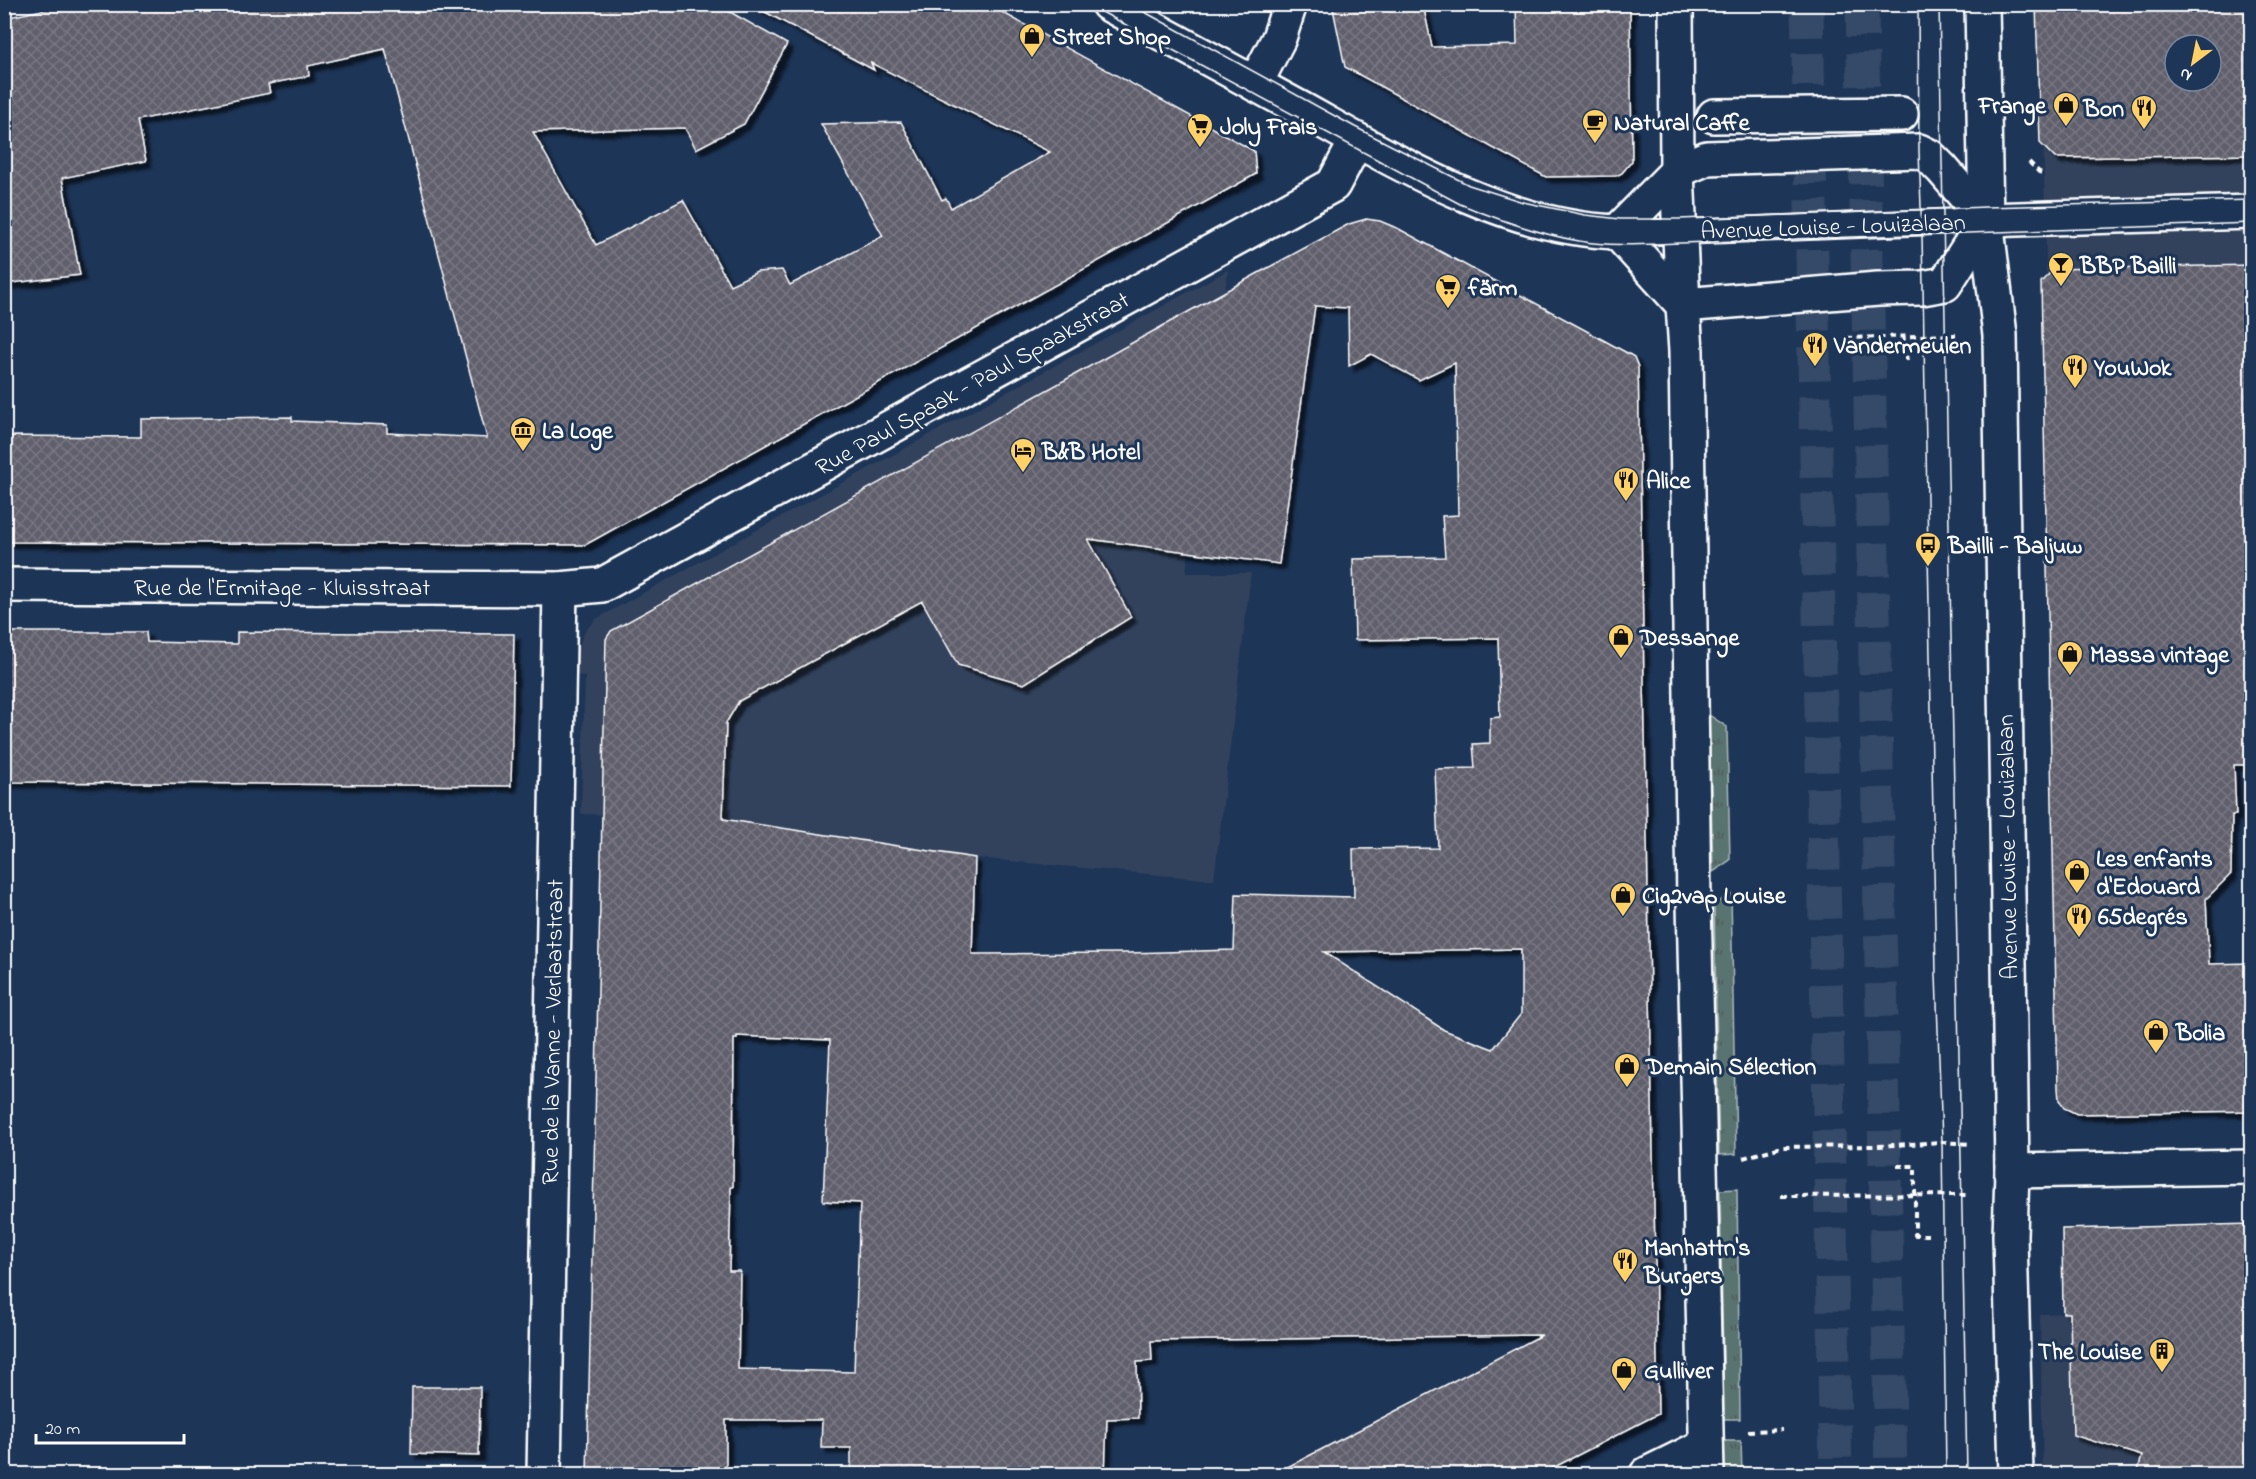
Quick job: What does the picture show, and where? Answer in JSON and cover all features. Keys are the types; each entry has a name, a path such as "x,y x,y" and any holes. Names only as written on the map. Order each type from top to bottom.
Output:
{"street":[{"path":"1108,4 1357,140 1465,195 1493,206 1567,226 1617,232 1683,305"},
{"path":"1255,84 1279,38 1290,4"},
{"name":"Avenue Louise - Louizalaan","path":"1676,4 1677,171 1686,351 1694,902 1706,1460"},
{"name":"Avenue Louise - Louizalaan","path":"1982,4 1986,220 2000,335 2012,1171 2010,1236 2016,1474"},
{"path":"1714,116 1901,114"},
{"name":"Rue Paul Spaak - Paul Spaakstraat","path":"560,589 602,585 1303,203 1333,185 1357,140"},
{"name":"Avenue Louise - Louizalaan","path":"1617,232 1677,171 1707,158 1919,151 1929,156 1942,169 1986,220"},
{"path":"1986,220 2252,212"},
{"name":"Avenue Louise - Louizalaan","path":"1683,305 1878,289 1922,288 1945,284 1986,220"},
{"name":"Rue de l'Ermitage - Kluisstraat","path":"4,585 560,589"},
{"name":"Rue de la Vanne - Verlaatstraat","path":"544,1474 560,589"},
{"path":"2012,1171 2252,1167"},
{"path":"1647,1474 1706,1460"}],"lane":[{"name":"Avenue Louise - Louizalaan","path":"1680,231 1986,220"},
{"path":"1617,232 1680,231"}],"path":[{"path":"1846,338 2000,335"},
{"path":"1781,1147 1878,1146 1942,1142 1993,1144 2012,1171 1988,1195 1781,1197"},
{"path":"1897,1166 1915,1166 1915,1235 1928,1235"}],"shaded area":[{"path":"2040,5 2251,5 2251,421 2047,299"},
{"path":"1228,270 1186,573 1251,573 1214,880 975,858 719,818 581,814 585,676 572,675 573,660 585,631 596,619"},
{"name":"The Louise","path":"2251,1291 2251,1474 2043,1474 2040,1314 2170,1310"}],"green space":[{"path":"1709,715 1727,727 1730,860 1713,872"},
{"path":"1731,893 1736,1154 1719,1155 1714,905"},
{"path":"1737,1189 1740,1419 1724,1419 1720,1190"},
{"path":"1724,1441 1741,1441 1742,1474 1725,1474"}],"building":[{"path":"71,4 716,4 787,44 744,124 696,149 685,128 533,132 596,245 683,200 730,285 757,272 782,270 790,285 883,236 821,124 901,122 942,200 946,198 951,208 1050,152 871,63 874,70 750,4 987,4 1254,151 1256,174 585,545 4,542 4,436 141,437 141,419 292,417 292,421 387,425 387,433 487,438 385,49 308,66 309,76 268,84 270,93 138,120 146,161 62,178 80,275 4,284 4,18"},
{"path":"1332,4 1423,4 1432,47 1517,45 1516,4 1630,4 1632,161 1622,173 1616,176 1546,177 1345,67"},
{"path":"2036,4 2252,4 2252,155 2055,158 2040,143"},
{"path":"1366,219 1380,221 1399,229 1629,354 1634,357 1638,367 1658,1414 1541,1474 1274,1474 1542,1335 1151,1341 1152,1361 1137,1362 1138,1418 1107,1419 1105,1474 851,1474 851,1448 821,1448 822,1420 726,1420 726,1471 703,1470 703,1474 587,1474 606,639 611,631 1349,224","holes":["1315,306 1348,308 1349,366 1371,354 1419,380 1455,363 1458,515 1442,516 1445,557 1353,559 1355,640 1498,638 1500,717 1490,718 1490,743 1473,744 1475,768 1435,769 1438,848 1353,849 1354,897 1236,894 1234,950 972,954 975,858 723,819 726,723 739,701 922,601 958,665 1024,684 1131,617 1088,539 1279,564","1521,949 1521,1014 1493,1049 1444,1030 1324,952","737,1036 830,1040 823,1201 860,1203 854,1372 738,1369 740,1271 729,1271 731,1187 733,1187 734,1039 737,1039"]},
{"path":"2252,265 2252,765 2234,765 2236,815 2232,815 2231,874 2206,899 2209,964 2252,963 2252,1111 2077,1114 2064,1108 2059,1100 2058,1088 2041,282 2054,269"},
{"path":"4,632 146,632 147,642 237,644 237,632 514,634 511,786 4,782"},
{"name":"The Louise","path":"2252,1224 2252,1474 2137,1474 2142,1456 2073,1435 2070,1313 2063,1313 2062,1229"},
{"path":"412,1387 480,1387 479,1456 411,1454"}],"tunnel":[{"path":"1807,4 1836,1474"},
{"path":"1862,4 1891,1474"}],"tram line":[{"path":"1087,4 1460,204 1519,226 1579,241 1604,244 1643,244 2252,223"},
{"path":"1130,4 1355,127 1469,185 1523,202 1585,215 1620,219 1679,219 1986,207 2252,200"},
{"path":"1918,4 1936,975 1942,1142 1946,1474"},
{"path":"1939,4 1967,1474"}],"place":[{"name":"Street Shop","path":"1032,59"},
{"name":"Frange","path":"2066,128"},
{"name":"Bon","path":"2144,131"},
{"name":"Natural Caffe","path":"1595,145"},
{"name":"Joly Frais","path":"1200,149"},
{"name":"BBP Bailli","path":"2061,288"},
{"name":"färm","path":"1448,310"},
{"name":"Vandermeulen","path":"1815,368"},
{"name":"YouWok","path":"2075,390"},
{"name":"La Loge","path":"523,453"},
{"name":"B&B Hotel","path":"1023,474"},
{"name":"Alice","path":"1626,503"},
{"name":"Bailli - Baljuw","path":"1928,568"},
{"name":"Dessange","path":"1621,660"},
{"name":"Massa vintage","path":"2070,677"},
{"name":"Les enfants d'Edouard","path":"2077,895"},
{"name":"Cig2vap Louise","path":"1623,918"},
{"name":"65degrés","path":"2079,939"},
{"name":"Bolia","path":"2156,1055"},
{"name":"Demain Sélection","path":"1627,1089"},
{"name":"Manhattn's Burgers","path":"1625,1284"},
{"name":"The Louise","path":"2162,1374"},
{"name":"Gulliver","path":"1624,1393"}]}
